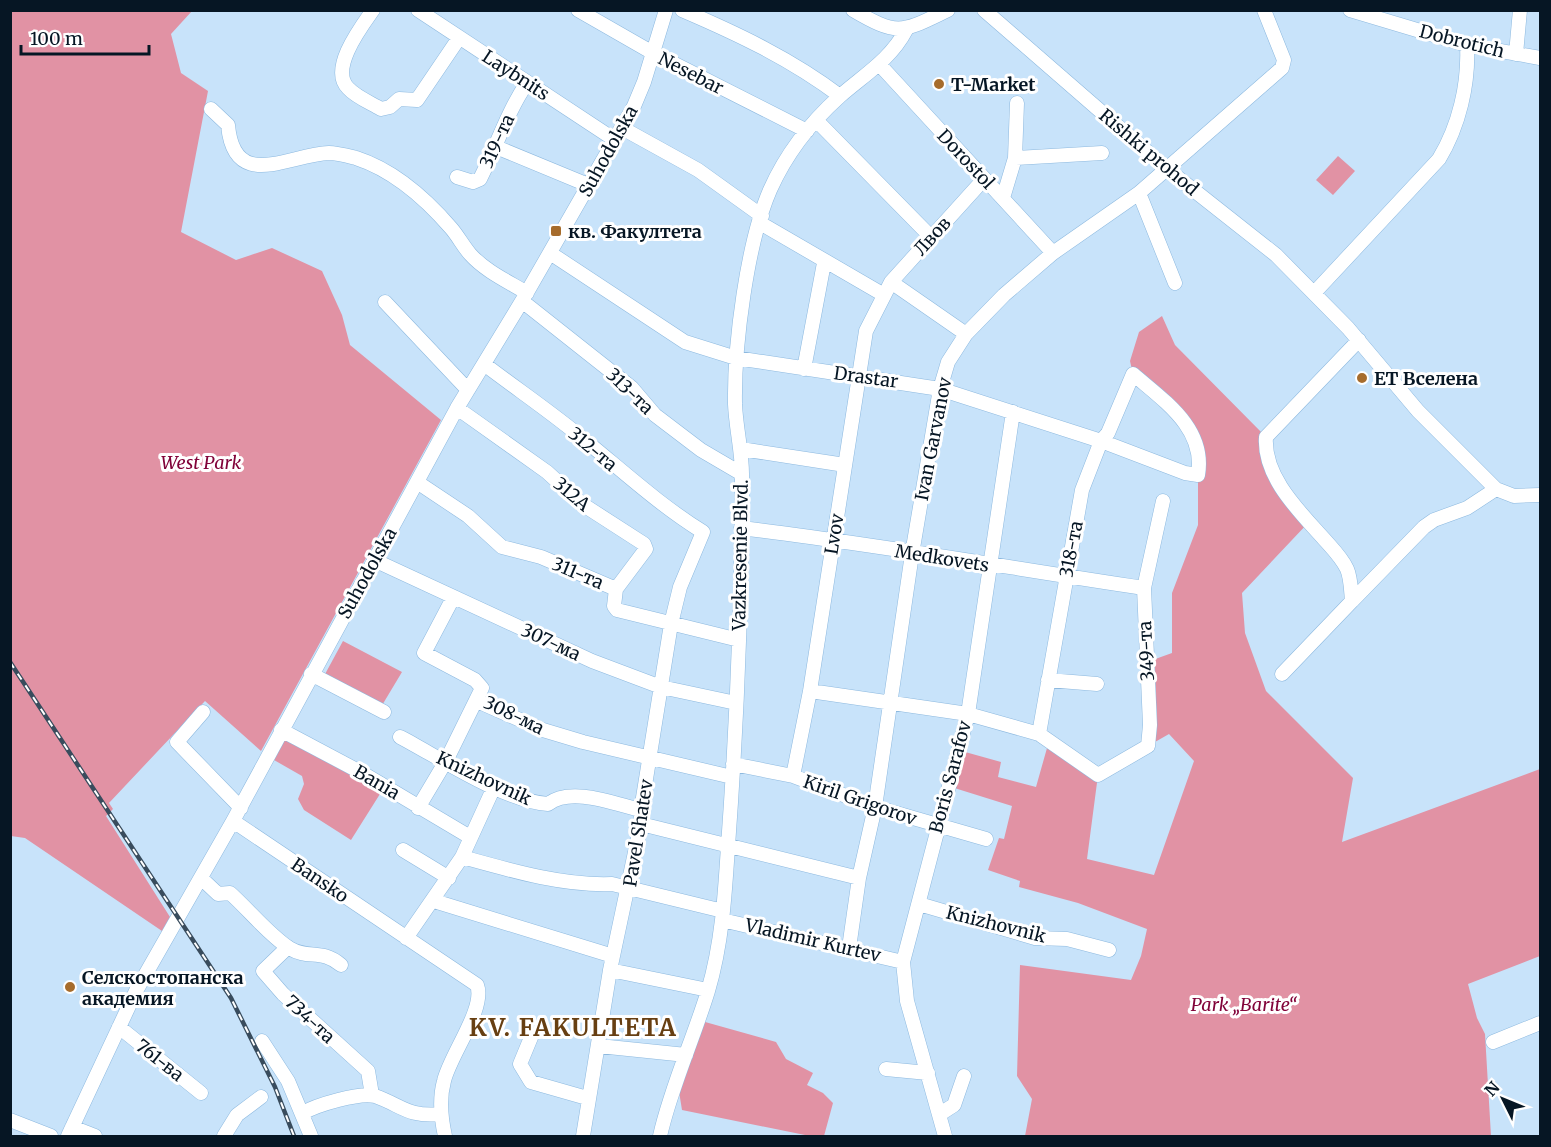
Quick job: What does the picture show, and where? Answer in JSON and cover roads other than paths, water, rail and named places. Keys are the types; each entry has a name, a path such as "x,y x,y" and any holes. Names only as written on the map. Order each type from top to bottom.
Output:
{"street":[{"path":"372,10 350,44 342,73 347,88 381,109 390,107 399,99 417,100 459,38"},
{"name":"Laybnits","path":"418,10 527,83 618,134 691,165 761,220 824,262 884,296"},
{"name":"Nesebar","path":"578,10 653,53 811,125 931,237"},
{"name":"Suhodolska","path":"70,1132 141,982 241,808 281,729 457,408 525,297 618,134 644,82 666,10"},
{"path":"682,10 752,40 812,75 840,96"},
{"path":"853,10 886,28 911,28"},
{"name":"Vazkresenie Blvd.","path":"660,1137 666,1108 708,990 722,915 739,640 742,474 735,407 736,358 745,289 761,220 770,191 787,159 811,125 840,96 879,64 911,28 932,10"},
{"name":"Vazkresenie Blvd.","path":"911,28 948,10"},
{"name":"Rishki prohod","path":"984,10 1167,169 1276,255 1316,292 1418,411 1496,489"},
{"name":"Ivan Garvanov","path":"849,948 859,878 875,807 892,702 912,554 940,389 948,362 966,334 1004,295 1053,254 1139,193 1283,66 1264,10"},
{"name":"Dobrotich","path":"1350,10 1467,45 1540,58"},
{"path":"1516,54 1520,10"},
{"path":"1316,292 1439,159 1447,146 1458,120 1467,45"},
{"name":"Dorostol","path":"879,64 1053,254"},
{"name":"319-та","path":"457,177 472,182 480,179 517,98 527,83"},
{"path":"1003,198 1015,158 1017,103"},
{"name":"313-та","path":"211,109 228,125 230,145 237,156 250,165 275,165 331,153 356,158 382,169 403,183 452,228 471,255 525,297 632,388 655,416 701,450 742,474"},
{"path":"496,147 588,185"},
{"path":"1015,158 1102,153"},
{"name":"Лвов","path":"884,296 891,282 984,179"},
{"path":"1139,193 1174,283"},
{"name":"Drastar","path":"550,253 685,342 736,358 860,375 940,389 1101,441 1185,473 1198,475"},
{"path":"804,369 824,262"},
{"path":"891,282 966,334"},
{"name":"Lvov","path":"793,776 810,691 866,331 884,296"},
{"path":"385,302 468,390"},
{"path":"1352,601 1347,569 1338,555 1292,503 1269,464 1265,450 1266,438 1359,340"},
{"name":"312-та","path":"484,364 588,442 613,466 677,516 704,532"},
{"name":"318-та","path":"1039,734 1065,576 1082,490 1101,441 1108,433 1133,374 1182,416 1201,457 1198,475"},
{"name":"312А","path":"457,408 547,472 582,504 644,544 646,549 616,589"},
{"name":"Boris Sarafov","path":"945,1137 907,1001 903,962 968,714 1013,412"},
{"path":"741,449 845,465"},
{"name":"311-та","path":"417,482 468,516 502,547 541,557 616,589 614,606 617,610 739,640"},
{"path":"1282,674 1424,527 1434,520 1467,508 1496,489 1514,496 1540,495"},
{"name":"349-та","path":"1039,734 1098,775 1148,746 1150,725 1144,588 1163,501"},
{"name":"Medkovets","path":"741,528 833,539 912,554 1144,588"},
{"name":"Pavel Shatev","path":"583,1137 587,1098 610,970 629,888 671,624 680,587 704,532"},
{"name":"307-ма","path":"374,560 592,661 661,687 736,704"},
{"name":"308-ма","path":"453,598 424,653 475,681 482,688 477,701 543,730 650,759"},
{"path":"311,674 384,712"},
{"path":"1048,680 1097,684"},
{"path":"810,691 968,714 1039,734"},
{"path":"418,808 446,761 477,701"},
{"path":"203,712 177,742 241,808"},
{"name":"Bania","path":"281,729 399,794 418,808 470,837"},
{"name":"Knizhovnik","path":"400,737 494,787 534,803 548,804 556,798 578,797 728,844 859,878"},
{"name":"Kiril Grigorov","path":"650,759 732,771 793,776 875,807 986,839"},
{"path":"406,938 434,901 462,857 494,787"},
{"name":"Bansko","path":"233,821 471,979 480,993 479,1001 444,1081 441,1114"},
{"path":"403,850 448,878"},
{"name":"Vladimir Kurtev","path":"462,857 508,870 629,888 722,915 903,962"},
{"path":"201,878 218,894 230,893 288,947 308,954 329,955 341,965"},
{"path":"434,901 613,956"},
{"name":"Knizhovnik","path":"918,904 1035,938 1067,939 1109,950"},
{"name":"734-та","path":"288,947 263,971 283,994 368,1071 372,1095"},
{"path":"610,970 708,990"},
{"path":"1493,1042 1540,1023"},
{"name":"761-ва","path":"118,1027 201,1093"},
{"path":"532,1035 520,1064 531,1082 587,1098"},
{"path":"262,1041 288,1081 311,1137"},
{"path":"598,1046 686,1055"},
{"path":"886,1069 928,1073"},
{"path":"940,1114 954,1106 964,1076"},
{"path":"303,1113 316,1105 372,1095 419,1116 441,1114 445,1137"},
{"path":"224,1137 237,1115 261,1097"},
{"path":"10,1120 51,1137"},
{"path":"70,1132 95,1137"}],"railway":[{"path":"10,662 231,998 275,1087 294,1136"}],"place":[{"name":"T-Market","path":"939,84"},
{"name":"кв. Факултета","path":"556,231"},
{"name":"ЕТ Вселена","path":"1362,378"},
{"name":"Селскостопанска академия","path":"70,987"}],"district":[{"name":"KV. FAKULTETA","path":"573,1027"}],"park label":[{"name":"West Park","path":"201,462"},
{"name":"Park „Barite“","path":"1244,1004"}]}
